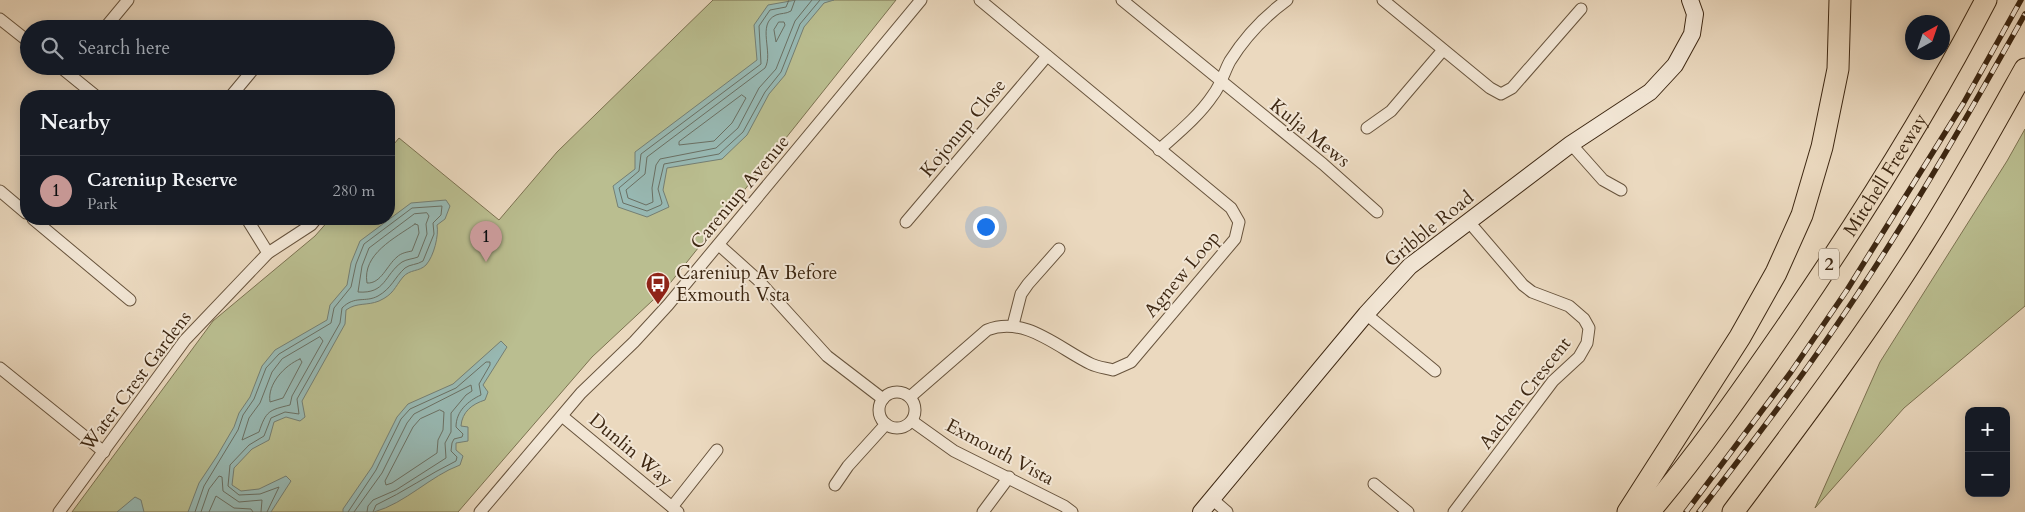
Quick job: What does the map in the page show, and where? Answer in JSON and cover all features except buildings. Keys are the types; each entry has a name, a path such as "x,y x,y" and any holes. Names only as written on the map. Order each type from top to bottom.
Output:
{"highway":[{"path":"1628,512 1740,338 1776,273 1802,215 1822,147 1838,69 1840,0"},
{"name":"Mitchell Freeway","path":"1649,512 1720,421 1828,266 1932,98 1986,0"},
{"path":"1733,512 1868,328 1923,245 1972,164 2025,69"},
{"path":"1972,164 2025,88"}],"street":[{"path":"111,20 128,0"},
{"name":"Careniup Avenue","path":"480,512 581,393 634,342 719,245 921,0"},
{"name":"Agnew Loop","path":"980,0 1231,208 1238,222 1234,239 1131,362 1113,370 1092,364 1056,343 1013,325"},
{"name":"Kulja Mews","path":"1122,0 1323,164 1377,212"},
{"path":"1159,150 1196,116 1221,82 1230,62 1244,41 1267,15 1288,0"},
{"path":"1384,0 1396,4 1443,50 1490,88 1501,94 1512,88 1580,8"},
{"name":"Gribble Road","path":"1201,512 1366,314 1410,266 1571,144 1650,92 1675,65 1692,34 1695,14 1690,0"},
{"path":"0,19 20,35"},
{"path":"1367,128 1391,111 1443,50"},
{"name":"Kojonup Close","path":"906,222 1047,56"},
{"path":"73,75 90,90"},
{"path":"236,90 248,75"},
{"path":"1571,144 1603,180 1621,190"},
{"path":"0,191 20,208"},
{"name":"Aachen Crescent","path":"1454,512 1553,381 1584,351 1589,336 1584,319 1568,306 1532,292 1515,278 1468,222"},
{"path":"40,225 130,300"},
{"path":"251,225 268,253"},
{"name":"Water Crest Gardens","path":"59,512 185,340 268,253 311,225"},
{"path":"719,245 758,280 827,356 882,399"},
{"path":"910,397 987,330 1001,324 1013,325 1024,289 1059,249"},
{"path":"1366,314 1435,371"},
{"path":"0,368 104,452"},
{"path":"893,392 905,393 910,397 916,409 912,421 902,428 886,424 879,412 882,399 893,392"},
{"name":"Dunlin Way","path":"562,416 675,510"},
{"name":"Exmouth Vista","path":"912,421 954,451 1009,477 1072,512"},
{"path":"835,485 848,466 886,424"},
{"path":"675,510 717,450"},
{"path":"983,512 1009,477"},
{"path":"1374,484 1408,512"},
{"path":"1212,499 1227,512"}],"green space":[{"path":"713,0 896,0 667,287 592,357 458,512 72,512 213,321 315,236 325,225 395,225 395,143 399,138 499,220 557,152"},
{"path":"2025,129 2025,306 1904,408 1815,508 1880,362 2007,161"}],"water":[{"path":"796,0 834,0 824,3 804,27 785,75 769,94 747,135 722,159 667,168 663,190 669,207 647,217 618,207 613,186 635,169 635,152 757,60 754,25 768,5"},
{"path":"446,200 450,206 445,219 437,225 435,245 426,265 406,274 391,293 379,301 354,306 346,310 345,324 302,401 305,417 300,421 286,417 274,422 269,440 252,449 234,468 232,485 241,491 259,489 286,476 291,481 271,512 188,512 199,483 217,456 234,427 239,413 250,397 262,366 275,350 327,320 330,305 347,285 351,263 360,241 381,225 395,225 395,215 411,203"},
{"path":"501,341 507,347 483,385 488,392 485,400 469,409 463,417 461,426 468,427 468,441 456,443 456,450 463,456 460,465 438,476 386,508 374,512 343,512 343,509 372,467 397,417 408,404 453,384"},
{"path":"135,497 141,500 144,512 117,512"}],"railway":[{"path":"1686,512 1791,372 1847,290 1963,104 2021,0"},
{"path":"1699,512 1785,398 1860,291 1933,173 2025,14"}],"place":[{"name":"Careniup Reserve","path":"486,262"},
{"name":"Careniup Av Before Exmouth Vsta","path":"658,305"}]}
